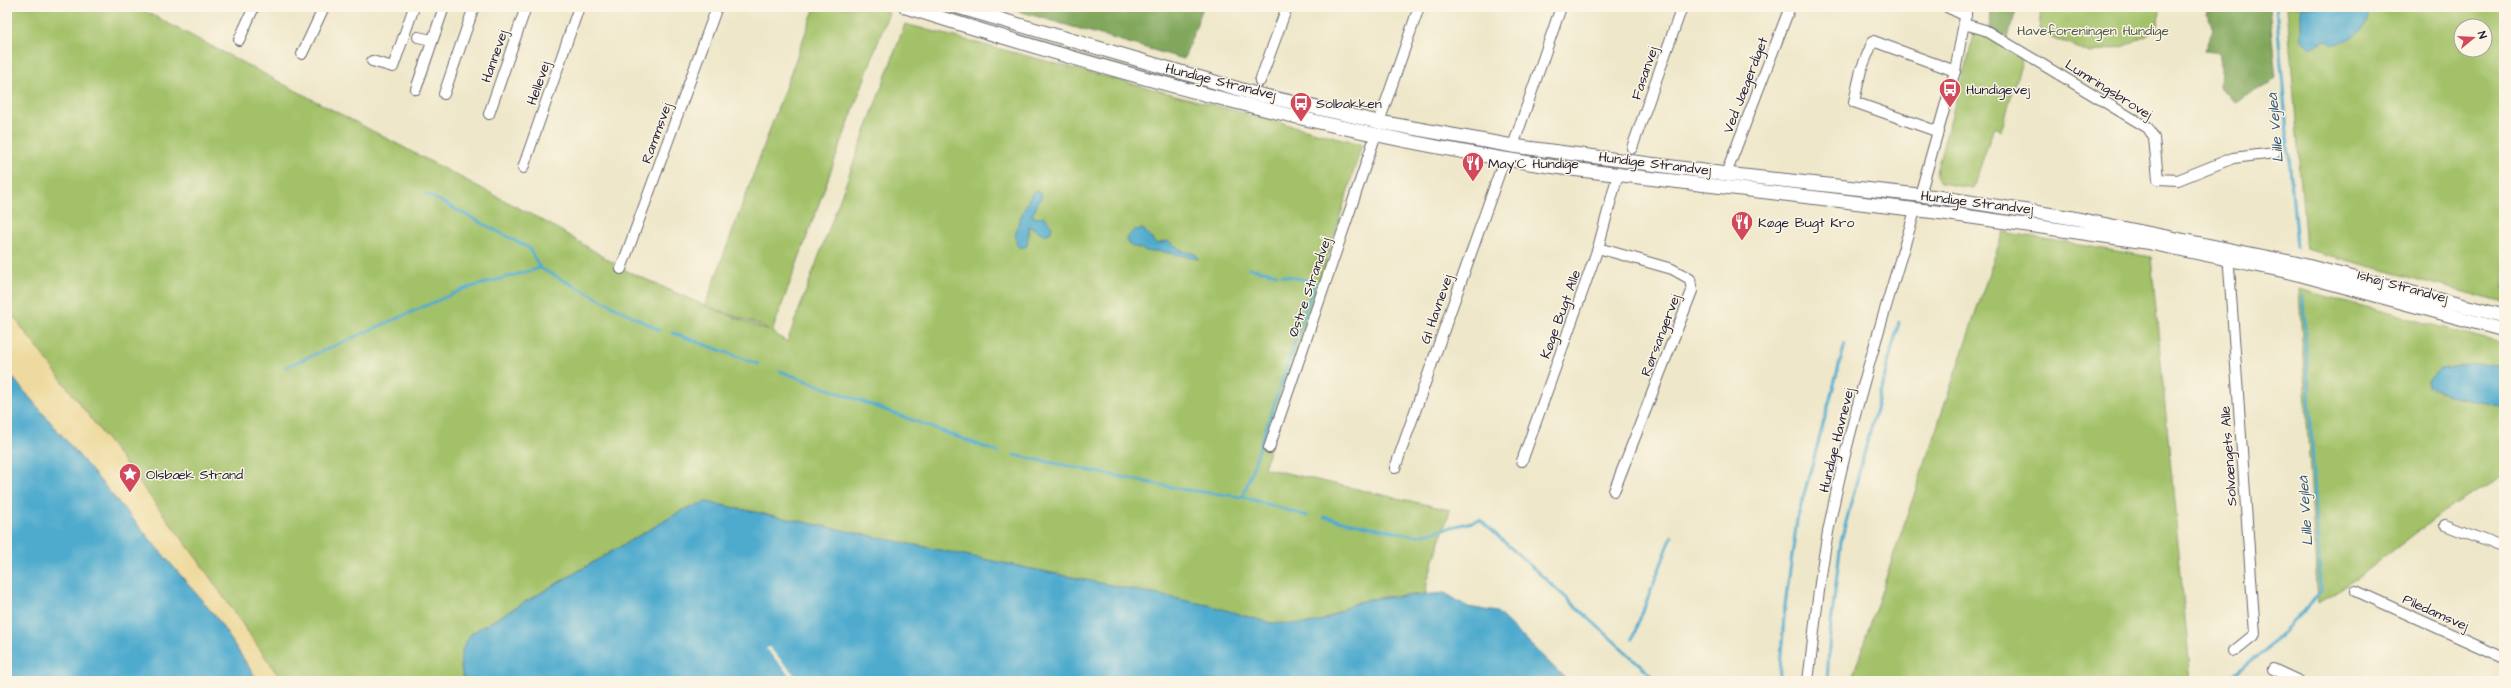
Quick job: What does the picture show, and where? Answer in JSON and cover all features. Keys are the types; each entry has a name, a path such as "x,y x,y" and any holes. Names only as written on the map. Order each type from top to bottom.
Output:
{"main road":[{"name":"Hundige Strandvej","path":"906,7 1142,78 1376,134 1504,160 1915,211 2228,253"},
{"name":"Hundige Strandvej","path":"958,7 1256,94 1379,122 1513,146 1726,174 1920,195 2073,218 2294,268"},
{"path":"1915,211 1920,195"},
{"name":"Ishøj Strandvej","path":"2294,268 2504,316"},
{"name":"Ishøj Strandvej","path":"2294,268 2504,330"}],"street":[{"path":"239,40 254,7"},
{"path":"302,54 324,7"},
{"path":"372,61 393,67 414,7"},
{"path":"416,89 444,7"},
{"path":"444,94 474,7"},
{"name":"Hannevej","path":"489,114 526,7"},
{"name":"Hellevej","path":"523,168 580,7"},
{"name":"Rammsvej","path":"621,269 717,7"},
{"path":"1260,81 1287,7"},
{"path":"1379,122 1419,7"},
{"path":"1513,146 1561,7"},
{"name":"Fasanvej","path":"1632,148 1682,7"},
{"name":"Ved Jægerdiget","path":"1726,174 1790,7"},
{"path":"1920,195 1955,71 1966,16 1947,7"},
{"name":"Lumringsbrovej","path":"1966,16 1985,30 2148,128 2154,138 2158,179 2178,180 2233,158 2276,153"},
{"path":"418,37 432,40"},
{"path":"1939,132 1854,102 1861,70 1873,41 1955,71"},
{"name":"Østre Strandvej","path":"1269,448 1376,134"},
{"name":"Gl Havnevej","path":"1395,468 1504,160"},
{"name":"Køge Bugt Alle","path":"1522,461 1598,248 1618,174"},
{"name":"Hundige Havnevej","path":"1808,681 1820,584 1841,474 1882,316 1915,211"},
{"name":"Rørsangervej","path":"1598,248 1672,269 1690,279 1692,291 1614,491"},
{"name":"Solvængets Alle","path":"2228,253 2255,634 2234,651"},
{"path":"2445,525 2504,548"},
{"name":"Piledamsvej","path":"2356,592 2504,658"},
{"path":"2273,668 2299,681"}],"green space":[{"path":"7,7 137,7 553,226 625,270 705,306 815,7 873,7 889,12 772,332 787,342 905,24 1362,144 1264,468 1450,510 1427,582 1426,594 1388,596 1369,599 1351,605 1316,623 1285,625 1248,617 1212,606 706,502 683,510 472,633 462,673 465,681 282,681 195,556 7,308","holes":["706,306 760,325 769,331"]},
{"path":"1004,7 1203,7 1184,59"},
{"path":"1990,7 2017,7 2007,41 1989,30"},
{"name":"Haveforeningen Hundige","path":"2041,7 2159,7 2158,29 2125,46 2090,53 2039,32"},
{"path":"2209,7 2269,7 2276,79 2235,103 2219,86 2221,53 2204,51 2213,29 2207,14"},
{"path":"2287,7 2504,7 2504,303 2306,249"},
{"path":"1975,32 1980,32 2017,53 2022,61 2001,131 1994,127 1973,188 1940,183 1936,176"},
{"path":"2003,232 2151,257 2191,681 1851,681"},
{"path":"2299,289 2504,344 2504,365 2474,364 2440,369 2436,388 2438,392 2504,407 2504,475 2443,512 2360,576 2318,603"}],"sand":[{"name":"Olsbæk Strand","path":"7,308 195,556 282,681 258,681 216,617 7,371"}],"water":[{"path":"2301,7 2369,7 2371,11 2363,29 2355,35 2335,44 2331,45 2327,41 2316,47 2310,47 2301,38"},
{"path":"1037,191 1042,195 1032,216 1036,218 1044,216 1052,226 1051,232 1045,235 1029,226 1027,246 1019,248 1016,242 1016,236 1019,221 1032,193"},
{"path":"1143,229 1156,244 1168,241 1182,251 1196,254 1198,259 1159,251 1150,252 1129,245 1127,238 1134,230"},
{"path":"2474,364 2504,365 2504,407 2448,395 2429,386 2428,380 2440,369"},
{"path":"7,371 216,617 258,681 7,681"},
{"path":"706,502 1212,606 1270,623 1309,624 1327,619 1351,605 1369,599 1445,593 1468,607 1497,612 1568,681 465,681 461,668 461,656 462,650 472,633 683,510"}],"pier":[{"path":"769,647 800,681 795,681 766,649"}],"waterway":[{"name":"Lille Vejleå","path":"2276,7 2297,247"},
{"path":"427,194 529,248 540,268"},
{"path":"286,367 464,289 540,268 659,330"},
{"path":"1249,268 1277,274"},
{"path":"1243,497 1315,282 1282,275"},
{"name":"Lille Vejleå","path":"2225,681 2269,647 2321,592 2303,297"},
{"path":"1827,681 1830,633 1841,541 1899,322"},
{"path":"673,333 758,364"},
{"path":"1779,681 1785,605 1797,520 1845,344"},
{"path":"780,371 998,452"},
{"path":"1014,455 1180,489 1243,497 1307,516"},
{"path":"1324,517 1416,536 1480,520 1658,681"},
{"path":"1632,639 1672,536"}],"place":[{"name":"Hundigevej","path":"1950,108"},
{"name":"Solbakken","path":"1301,122"},
{"name":"May'C Hundige","path":"1473,182"},
{"name":"Køge Bugt Kro","path":"1742,242"},
{"name":"Olsbæk Strand","path":"130,494"}]}
